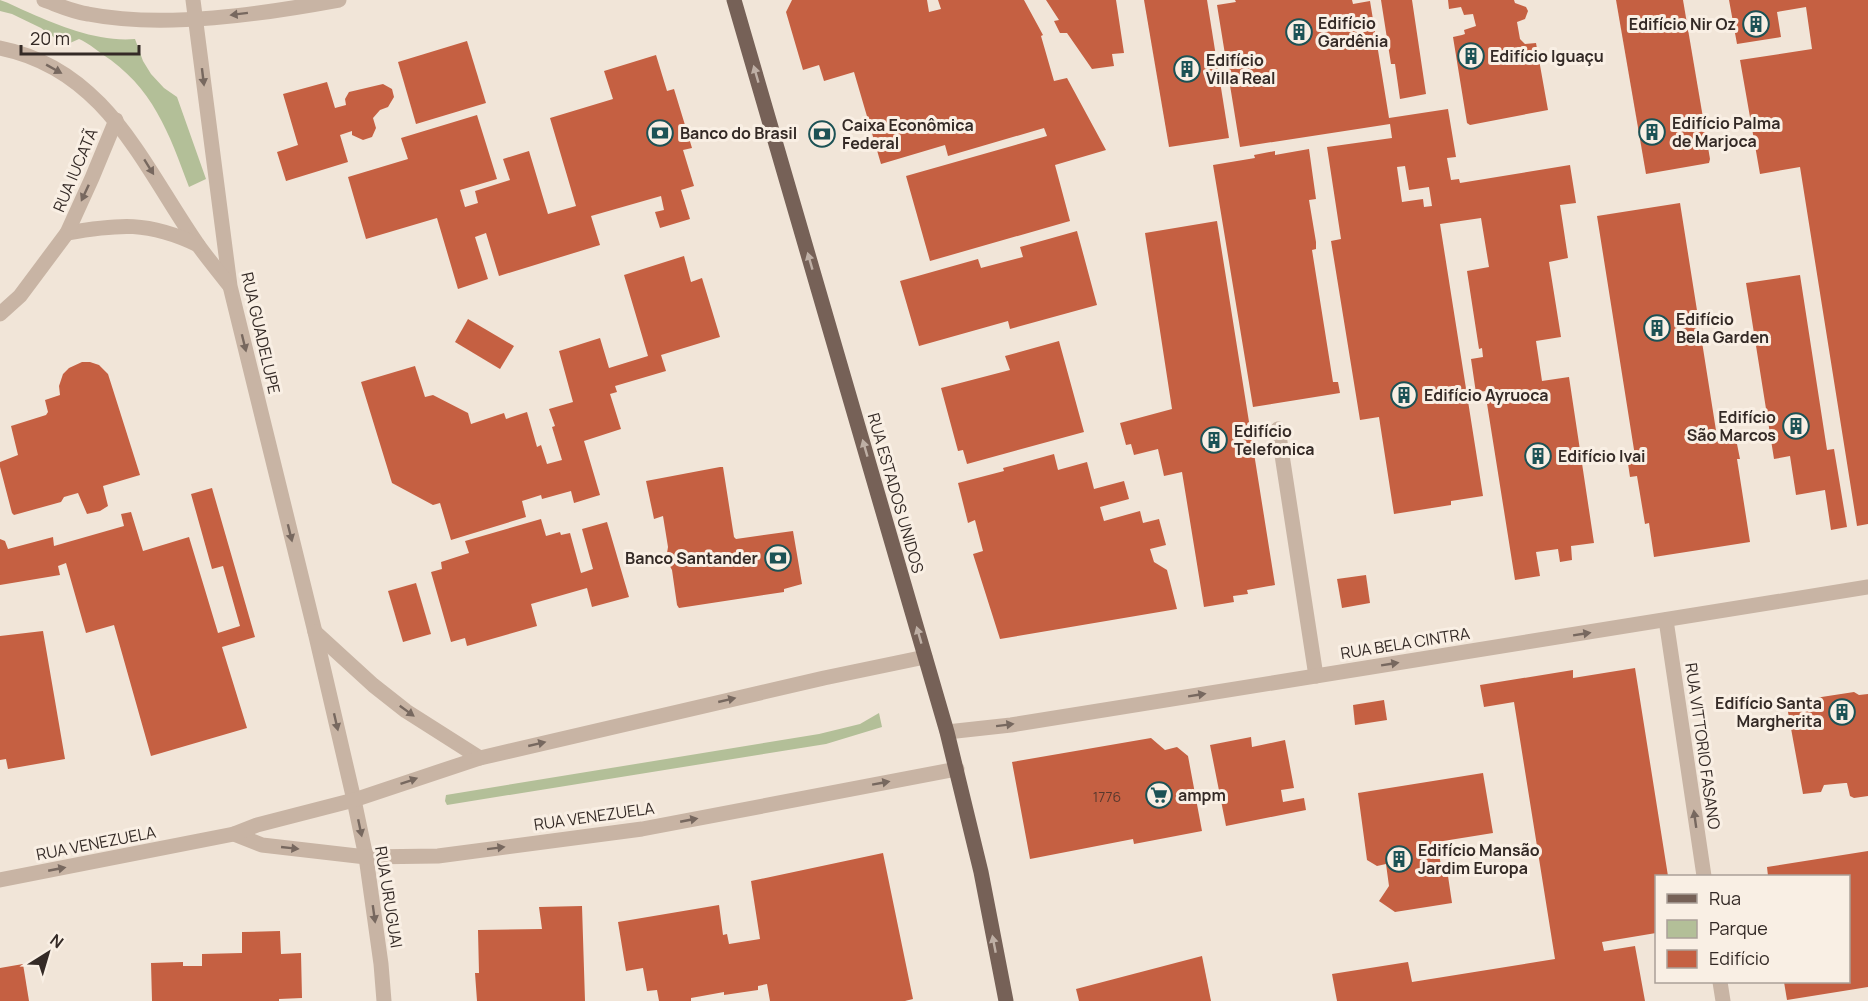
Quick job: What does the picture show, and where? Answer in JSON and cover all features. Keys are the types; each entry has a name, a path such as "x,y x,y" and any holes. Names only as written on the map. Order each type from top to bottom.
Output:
{"main road":[{"name":"RUA ESTADOS UNIDOS","path":"734,0 957,769 981,872 1006,1001"}],"street":[{"path":"44,0 86,14 139,20 195,19 339,0"},
{"name":"RUA GUADELUPE","path":"193,0 230,286 354,800"},
{"path":"0,48 39,61 77,82 116,120 136,146 198,245 230,286"},
{"name":"RUA IUCATÃ","path":"0,314 20,296 67,234 116,120"},
{"name":"RUA IUCATÃ","path":"67,234 110,226 133,225 177,235 198,245"},
{"path":"1278,429 1316,676"},
{"name":"RUA BELA CINTRA","path":"946,732 1011,725 1868,587"},
{"name":"RUA VITTORIO FASANO","path":"1666,621 1704,875"},
{"path":"315,632 373,685 406,711 480,758"},
{"name":"RUA VENEZUELA","path":"0,880 234,834 257,825 354,800 480,758 824,678 925,657"},
{"name":"RUA VENEZUELA","path":"234,834 262,845 366,856 438,856 642,829 957,769"},
{"name":"RUA URUGUAI","path":"354,800 366,856 384,1001"},
{"path":"1720,983 1723,1001"}],"green space":[{"path":"0,0 55,23 94,36 135,39 143,61 151,74 164,88 177,97 206,179 189,187 157,113 147,96 120,67 79,39 70,43 62,43 41,28 12,14 0,11"},
{"path":"879,713 882,727 826,744 447,805 445,801 446,795 819,734 860,724"}],"building":[{"path":"792,0 927,0 929,12 941,9 938,0 1024,0 1043,35 1041,36 1054,81 1067,78 1106,150 1055,165 1070,221 930,261 906,176 1047,136 1044,128 948,156 945,145 881,164 854,72 824,81 819,65 803,70 786,12"},
{"path":"1046,0 1116,0 1124,53 1112,54 1114,66 1092,69 1067,33 1060,33 1054,21 1059,20"},
{"name":"Edifício Villa Real","path":"1144,0 1207,0 1229,138 1169,147"},
{"path":"1235,0 1352,0 1353,4 1370,1 1389,118 1448,109 1456,157 1447,158 1451,180 1459,179 1460,183 1570,165 1576,203 1560,205 1568,258 1549,262 1561,337 1536,341 1542,381 1569,377 1594,543 1571,546 1572,560 1560,562 1558,549 1536,552 1540,576 1515,580 1485,391 1476,393 1471,359 1483,357 1482,348 1479,349 1467,271 1489,267 1481,218 1440,224 1483,496 1451,501 1451,505 1394,514 1379,417 1360,420 1331,241 1341,239 1327,147 1392,138 1390,124 1240,147 1217,5 1236,2","holes":["1405,166 1409,190 1429,187 1432,206 1424,207 1423,199 1402,202 1397,167"]},
{"path":"1381,0 1412,0 1426,94 1400,99 1395,64 1391,64"},
{"name":"Edifício Iguaçu","path":"1448,0 1514,0 1515,3 1526,7 1528,11 1525,19 1517,22 1520,39 1525,44 1536,43 1548,110 1470,125 1467,123 1453,37 1465,34 1464,30 1476,26 1473,14 1464,15 1461,7 1449,9"},
{"path":"1616,0 1683,0 1709,163 1646,174"},
{"path":"1729,0 1868,0 1868,524 1857,526 1800,167 1760,174 1740,60 1812,49 1806,7 1777,12 1781,37 1737,44"},
{"path":"467,41 486,103 416,124 398,62"},
{"path":"656,55 667,91 674,89 692,148 683,150 694,186 681,190 690,219 660,228 655,212 664,210 661,196 591,216 600,245 499,276 486,233 475,237 488,279 458,289 437,218 366,239 348,177 408,159 401,138 477,115 497,179 460,190 465,207 478,203 475,191 510,180 503,159 529,151 548,214 576,206 550,118 613,99 604,71"},
{"path":"327,82 335,108 346,105 345,99 349,92 383,84 392,89 394,97 388,107 380,110 373,118 376,128 372,137 363,140 352,135 352,131 340,135 348,162 286,181 277,152 298,145 283,94"},
{"path":"1309,149 1316,199 1309,200 1316,242 1316,249 1312,250 1333,382 1338,382 1340,393 1253,407 1213,165 1255,158 1254,155 1275,151 1275,155"},
{"name":"Edifício Bela Garden","path":"1680,203 1718,443 1736,439 1750,542 1654,557 1649,523 1645,524 1637,476 1630,477 1627,457 1635,456 1597,216"},
{"name":"Edifício Telefonica","path":"1217,221 1275,585 1247,590 1248,594 1233,596 1234,602 1204,607 1182,472 1164,476 1158,449 1134,455 1131,444 1126,445 1120,423 1172,409 1145,233"},
{"path":"1077,231 1097,305 1010,329 1008,321 919,346 900,281 978,259 981,268 1023,257 1020,247"},
{"path":"684,256 691,282 702,278 720,337 661,355 666,371 615,386 617,392 610,394 621,429 584,441 600,495 574,503 571,491 542,499 541,495 522,501 526,517 451,540 440,503 433,505 392,483 361,382 415,366 425,397 433,395 468,413 471,424 504,413 506,419 527,412 537,447 541,445 547,464 562,460 549,409 573,402 559,351 600,338 609,368 648,356 624,275"},
{"path":"1800,275 1827,450 1834,449 1847,527 1831,530 1825,490 1796,495 1790,456 1774,459 1746,283"},
{"path":"468,319 514,346 500,369 455,342"},
{"path":"1059,341 1084,432 967,464 963,450 958,451 941,388 1010,370 1005,356"},
{"path":"82,362 99,365 108,374 140,475 103,486 108,506 100,511 87,514 78,493 64,497 61,502 14,515 0,467 0,462 18,455 11,426 46,415 48,412 45,400 60,395 59,386 63,374 69,368"},
{"path":"1054,454 1058,470 1087,462 1094,489 1124,481 1129,499 1100,507 1104,521 1140,511 1143,523 1159,519 1166,545 1150,549 1154,562 1167,570 1177,609 1000,639 973,554 983,551 975,520 968,523 958,483 1004,471 1003,468"},
{"path":"723,467 734,537 736,539 793,531 802,584 784,589 784,592 679,608 672,570 666,559 668,547 663,516 654,519 646,481"},
{"path":"212,488 255,637 222,647 247,728 151,756 114,625 86,633 66,563 58,566 60,575 0,585 0,539 5,541 8,549 53,537 54,546 124,526 121,514 131,512 143,551 189,537 218,633 240,626 223,566 212,569 191,494"},
{"path":"541,519 546,536 560,532 561,535 570,533 581,573 593,569 582,529 607,522 629,597 592,607 587,588 531,604 537,626 467,646 465,638 451,642 431,572 442,569 441,562 469,553 465,541"},
{"path":"1366,575 1370,603 1342,608 1337,579"},
{"path":"416,583 431,634 403,642 388,591"},
{"path":"43,631 65,759 8,769 6,759 0,760 0,636"},
{"path":"1635,668 1668,875 1655,875 1655,933 1602,942 1604,951 1635,946 1645,1001 1337,1001 1332,974 1408,962 1412,982 1555,959 1514,702 1484,707 1480,685 1573,670 1573,678"},
{"path":"1854,692 1859,695 1868,694 1868,796 1854,798 1850,796 1847,783 1824,785 1821,792 1803,794 1789,708 1815,702 1815,698"},
{"path":"1384,700 1387,720 1355,725 1353,705"},
{"path":"1251,737 1252,747 1285,740 1294,788 1281,790 1283,802 1304,798 1306,810 1226,826 1210,745"},
{"path":"1151,738 1165,750 1177,747 1188,756 1202,831 1134,844 1133,839 1030,859 1012,762"},
{"path":"1483,773 1493,833 1437,842 1443,877 1448,876 1452,903 1395,912 1379,901 1389,886 1386,864 1377,866 1367,860 1358,793"},
{"path":"1868,851 1868,987 1787,1000 1784,983 1850,983 1850,875 1768,875 1767,867"},
{"path":"883,853 913,999 905,1001 770,1001 767,984 758,986 758,990 724,995 724,992 691,998 691,1001 659,1001 657,990 647,991 643,968 626,971 618,922 719,905 723,935 727,934 729,944 760,939 751,881"},
{"path":"582,906 585,1001 477,1001 475,973 479,973 478,930 542,929 539,907"},
{"path":"280,931 281,954 301,953 302,998 279,999 279,1001 152,1001 151,963 183,962 183,966 202,966 202,954 242,953 242,932"},
{"path":"1202,956 1211,1001 1079,1001 1076,989"},
{"path":"23,964 29,1001 0,1001 0,968"}],"place":[{"name":"Edifício Nir Oz","path":"1756,24"},
{"name":"Edifício Gardênia","path":"1299,32"},
{"name":"Edifício Iguaçu","path":"1471,56"},
{"name":"Edifício Villa Real","path":"1187,69"},
{"name":"Edifício Palma de Marjoca","path":"1652,132"},
{"name":"Banco do Brasil","path":"660,133"},
{"name":"Caixa Econômica Federal","path":"822,134"},
{"name":"Edifício Bela Garden","path":"1657,328"},
{"name":"Edifício Ayruoca","path":"1404,395"},
{"name":"Edifício São Marcos","path":"1796,426"},
{"name":"Edifício Telefonica","path":"1214,440"},
{"name":"Edifício Ivai","path":"1538,456"},
{"name":"Banco Santander","path":"778,558"},
{"name":"Edifício Santa Margherita","path":"1842,712"},
{"name":"ampm","path":"1159,795"},
{"name":"Edifício Mansão Jardim Europa","path":"1399,859"}]}
